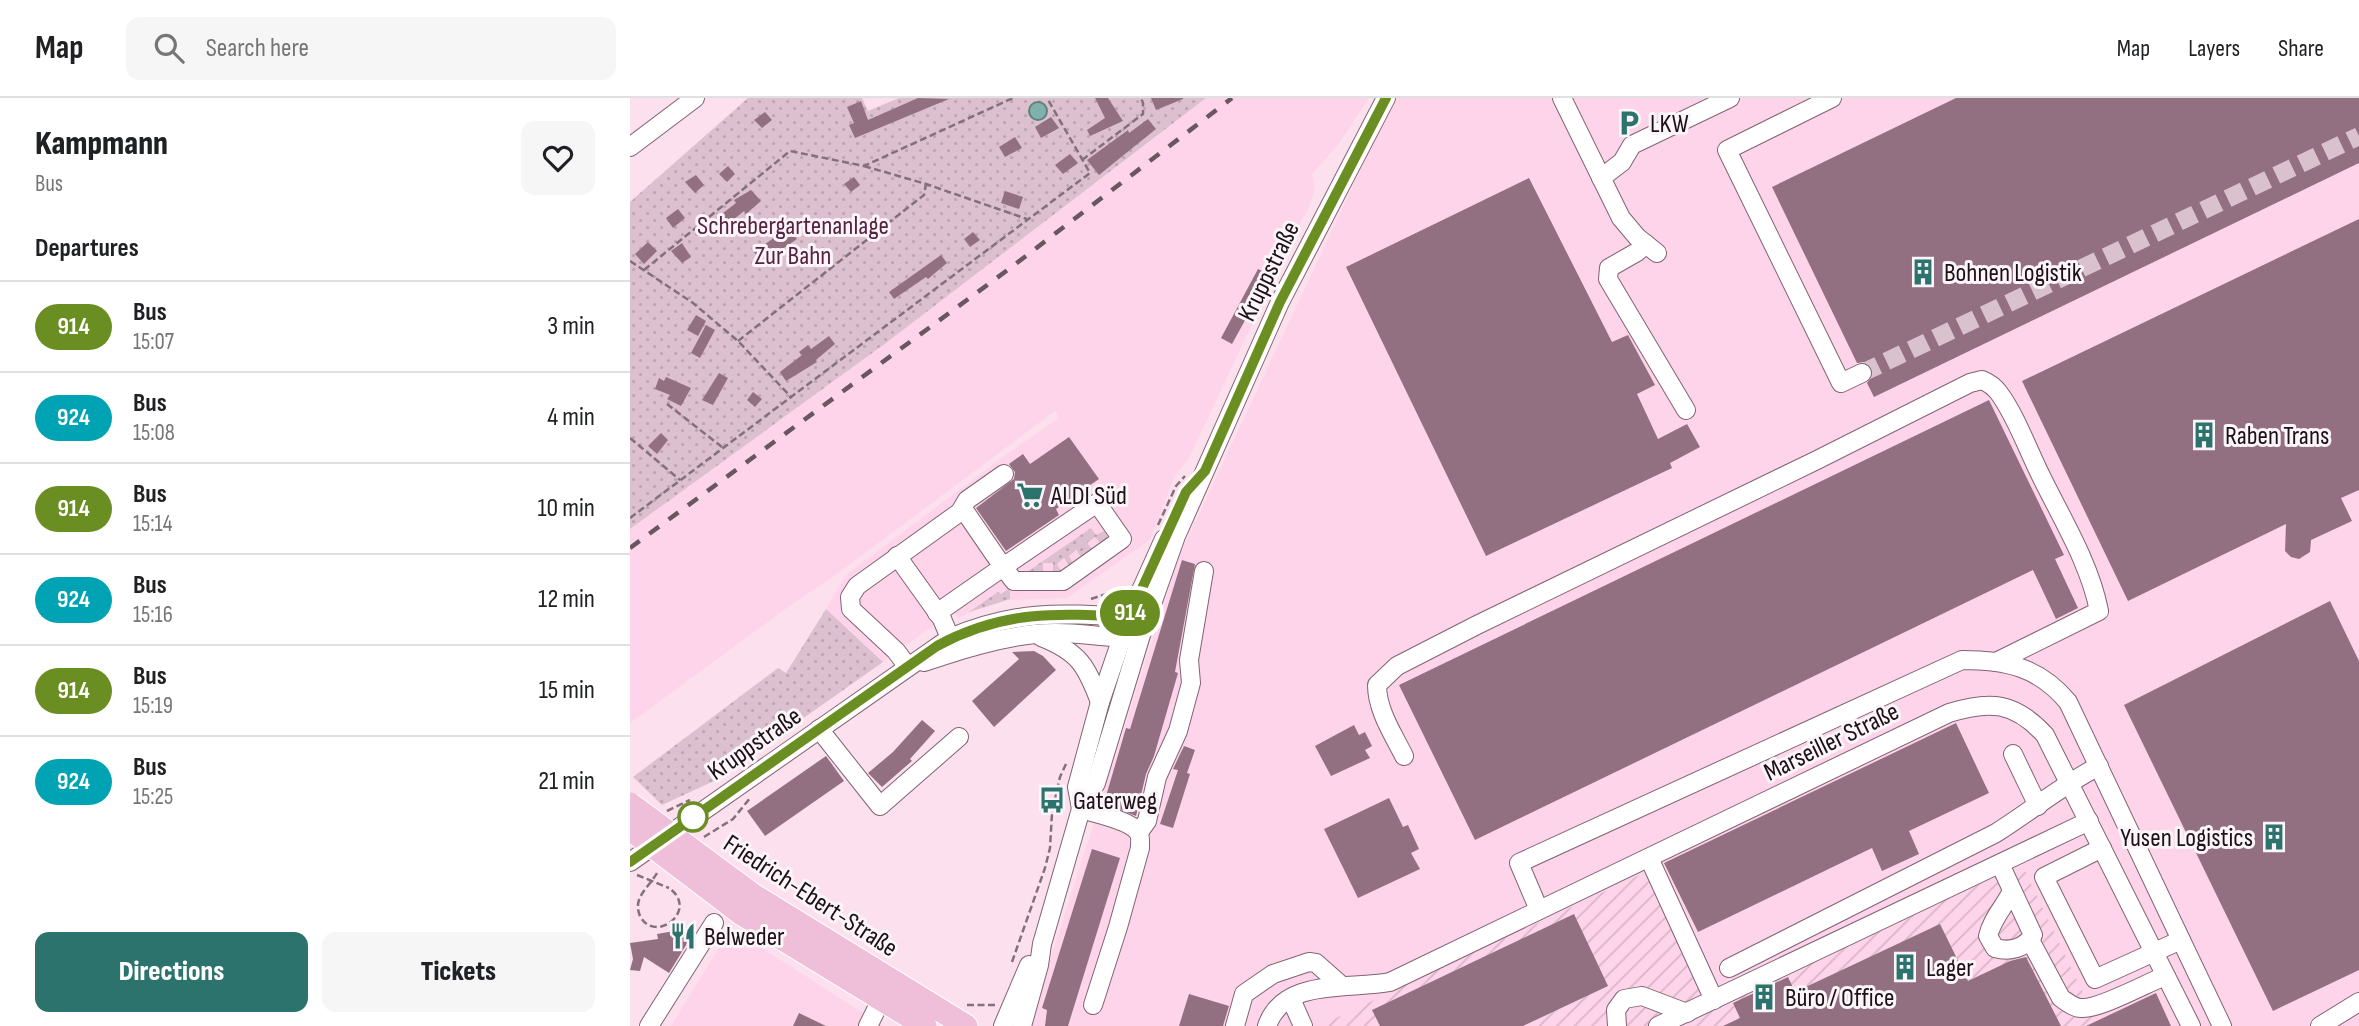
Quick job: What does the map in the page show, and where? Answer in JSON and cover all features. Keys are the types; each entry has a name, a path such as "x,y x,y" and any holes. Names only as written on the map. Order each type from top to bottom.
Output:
{"main road":[{"name":"Friedrich-Ebert-Straße","path":"630,804 747,905 881,1000 925,1026"},
{"name":"Friedrich-Ebert-Straße","path":"630,829 667,859 966,1026"}],"street":[{"path":"630,147 695,98"},
{"name":"Kruppstraße","path":"908,667 989,642 1035,634 1063,633 1121,638 1141,634 1176,536 1280,302 1386,98"},
{"path":"1601,178 1622,162 1632,145 1730,98"},
{"path":"1832,98 1801,105 1727,150 1841,383 1863,373"},
{"path":"1569,100 1620,218 1652,249 1637,252 1609,268 1608,279 1686,410"},
{"path":"1404,755 1380,706 1377,694 1377,685 1397,666 1970,383 1982,380 1993,385 2001,396 2025,443 2083,564 2096,594 2099,611 1996,662"},
{"name":"Kruppstraße","path":"633,868 819,730 950,638 996,622 1027,615 1059,613 1129,617 1186,492 1205,471"},
{"path":"908,667 897,651 851,609 850,597 858,586 960,512 967,500 1004,474"},
{"path":"937,612 1003,567 1097,503 1122,540 1063,581 1014,581 1003,567 966,513 960,512"},
{"path":"897,556 937,612 950,638"},
{"path":"1093,1005 1140,848 1139,832 1147,821 1157,777 1178,731 1191,683 1189,660 1204,571"},
{"path":"1022,1026 1042,944 1081,809 1096,783 1141,634 1129,617"},
{"path":"1081,809 1077,786 1100,702 1129,617"},
{"path":"1035,634 1066,648 1080,659 1089,673 1100,702"},
{"path":"1539,910 1518,863 1962,660 1996,662 2036,673 2056,687 2068,702 2222,1026"},
{"name":"Marseiller Straße","path":"1291,999 1310,989 1370,986 1390,982 1949,713 1969,706 1990,705 2006,707 2032,721 2045,735 2191,1026"},
{"path":"819,730 880,806 959,737"},
{"path":"2012,754 2038,806"},
{"path":"1729,968 1996,833 2069,782 2099,766"},
{"path":"1081,809 1123,823 1139,832"},
{"path":"1658,1026 2089,821"},
{"path":"2102,848 2045,877 2095,979 2181,940"},
{"path":"1648,858 1714,1000"},
{"path":"2000,864 2033,935 2027,944 2007,951 1995,948 1988,936 1992,922 2012,891"},
{"path":"649,1026 714,923"},
{"path":"2030,940 2062,998 2081,1008 2095,1006 2165,976"},
{"path":"1003,1026 1031,962 1042,944"},
{"path":"1234,1026 1244,994 1273,974 1309,962 1317,962 1342,986"},
{"path":"1617,1026 1616,1010 1624,999 1642,996 1687,1013"},
{"path":"1267,1026 1276,1007 1291,999 1303,1026"},
{"path":"868,1026 881,1000"},
{"path":"2320,1026 2359,1002"}],"path":[{"path":"864,166 1013,98"},
{"path":"630,518 1090,173 1047,98"},
{"path":"1082,160 1143,114 1141,98"},
{"path":"644,270 790,151 864,166 926,184 1028,220"},
{"path":"738,341 924,195 926,184"},
{"path":"630,261 693,303 738,341 791,397"},
{"path":"667,404 723,448"},
{"path":"630,438 680,480"},
{"path":"1094,598 1116,591"},
{"path":"1009,970 1045,868 1060,777 1069,760"},
{"path":"633,868 669,888 677,895 678,914 669,924 661,927 641,919 637,908 639,898 667,859"},
{"path":"992,1003 997,1002"}],"shaded area":[{"path":"1206,98 1369,98 1338,145 1312,174 1315,190 1307,212 1270,274 1275,276 1189,458 1174,478 1150,540 1067,598 1009,600 959,618 953,611 883,662 826,609 846,575 1059,418 1055,411 837,574 630,723 630,529 886,343"},
{"path":"1394,98 2359,98 2359,1026 1029,1026 1179,557"},
{"path":"1038,102 1044,105 1047,111 1044,117 1038,120 1032,117 1029,111 1032,105"},
{"path":"2014,848 2099,1026 1319,1026 1646,872 1704,995"},
{"path":"731,928 883,1026 671,1026"}],"green space":[{"name":"Schrebergartenanlage Zur Bahn","path":"748,98 862,98 868,111 899,98 1206,98 886,343 630,529 630,202"},
{"path":"1091,528 1096,535 1104,531 1109,538 1101,544 1095,537 1087,543 1093,550 1082,558 1076,550 1069,556 1073,563 1070,566 1064,558 1057,564 1061,571 1053,572 1053,563 1043,563 1043,572 1027,572"},
{"path":"1008,589 1010,599 969,612 998,592 1001,594"},
{"path":"826,609 883,662 714,781 662,805 633,777 778,668 786,673"}],"building":[{"path":"918,98 949,99 855,138 849,125 854,123 847,107 861,101 868,120"},
{"path":"1095,98 1108,98 1123,121 1090,136 1087,130 1105,118"},
{"path":"1151,98 1183,98 1183,99 1156,110"},
{"name":"Bohnen Logistik","path":"1956,98 2359,98 2359,163 1874,397 1867,383 1873,375 1872,368 1864,362 1857,363 1772,187"},
{"path":"765,112 772,120 762,128 754,120"},
{"path":"1051,117 1059,128 1041,138 1035,127"},
{"path":"1148,119 1156,129 1099,175 1087,160"},
{"path":"1015,137 1022,148 1005,157 999,147"},
{"path":"1070,154 1078,163 1063,174 1055,165"},
{"path":"728,166 735,174 727,182 719,174"},
{"path":"696,175 704,185 695,193 685,182"},
{"path":"854,177 860,185 851,192 844,184"},
{"path":"1529,178 1612,342 1628,335 1655,385 1637,394 1658,439 1687,424 1700,447 1670,463 1672,468 1486,556 1346,267"},
{"path":"751,190 761,201 722,229 714,220 736,203 734,200"},
{"path":"1005,191 1023,197 1019,209 1001,203"},
{"path":"678,209 685,218 673,228 666,218"},
{"name":"Raben Trans","path":"2359,219 2359,490 2341,498 2352,521 2311,540 2310,552 2299,559 2291,557 2285,551 2286,524 2128,601 2022,381"},
{"path":"788,228 797,239 762,263 754,252"},
{"path":"973,232 980,240 970,247 964,239"},
{"path":"648,242 657,251 644,264 635,254"},
{"path":"682,243 691,257 682,263 671,251"},
{"path":"941,255 947,263 928,279 926,277 894,299 889,292"},
{"path":"1258,269 1270,275 1232,344 1221,338"},
{"path":"696,315 706,321 698,336 687,330"},
{"path":"706,325 715,330 700,358 691,353"},
{"path":"829,336 835,344 816,360 817,362 786,381 780,372 802,355 799,352 808,345 811,349"},
{"path":"719,373 728,378 713,405 702,400"},
{"path":"666,377 691,388 681,406 667,399 670,395 655,389 659,378 664,381"},
{"path":"753,392 762,399 755,407 747,400"},
{"path":"1989,400 2064,555 2055,559 2078,608 2056,619 2033,570 1475,840 1399,685"},
{"path":"661,433 668,440 657,454 648,446"},
{"name":"ALDI Süd","path":"1069,437 1099,479 1056,509 1059,515 1006,551 976,508 1014,479 1015,472 1009,464 1023,454 1030,464"},
{"path":"1182,560 1195,564 1175,672 1178,673 1154,756 1146,774 1136,816 1104,803 1126,728 1130,729"},
{"name":"Yusen Logistics","path":"2330,601 2359,661 2359,970 2273,1011 2124,705"},
{"path":"1034,651 1056,670 994,727 972,701 1019,659 1012,652"},
{"path":"922,720 935,731 910,759 912,761 882,787 868,773 893,752"},
{"path":"1956,723 1989,793 1909,831 1919,854 1882,871 1872,848 1698,932 1664,863"},
{"path":"1354,725 1359,735 1365,732 1372,746 1365,750 1370,758 1331,776 1315,746"},
{"path":"1184,746 1195,750 1173,828 1160,824 1178,770 1173,769"},
{"path":"826,756 844,781 765,836 747,811"},
{"path":"1389,798 1403,827 1408,825 1419,849 1411,853 1420,869 1358,898 1324,829"},
{"path":"1092,849 1120,858 1068,1026 1045,1026 1047,1010 1042,1008"},
{"path":"1574,914 1608,986 1523,1026 1380,1026 1372,1010"},
{"name":"Lager","path":"1940,924 1968,981 2010,961 2026,957 2061,1026 1723,1026 1740,1018 1733,1003 1788,977 1795,992"},
{"path":"686,929 691,937 669,973 644,957 640,971 630,970 633,959 630,943 658,939 657,934"},
{"path":"2156,993 2171,1026 2086,1026"},
{"path":"1189,994 1229,1006 1223,1026 1179,1026"},
{"path":"799,1013 826,1026 793,1026"}],"tunnel":[{"path":"1862,373 2359,136"}],"railway":[{"path":"630,548 1009,269 1232,98"}],"bus line":[{"name":"914","path":"630,862 950,638 996,622 1027,615 1059,613 1129,617 1186,492 1205,471 1280,302 1386,98"}],"place":[{"name":"LKW","path":"1629,123"},
{"name":"Bohnen Logistik","path":"1923,272"},
{"name":"Raben Trans","path":"2204,435"},
{"name":"ALDI Süd","path":"1030,495"},
{"name":"Gaterweg","path":"1052,800"},
{"name":"Yusen Logistics","path":"2274,837"},
{"name":"Belweder","path":"683,936"},
{"name":"Lager","path":"1905,967"},
{"name":"Büro / Office","path":"1764,997"}]}
